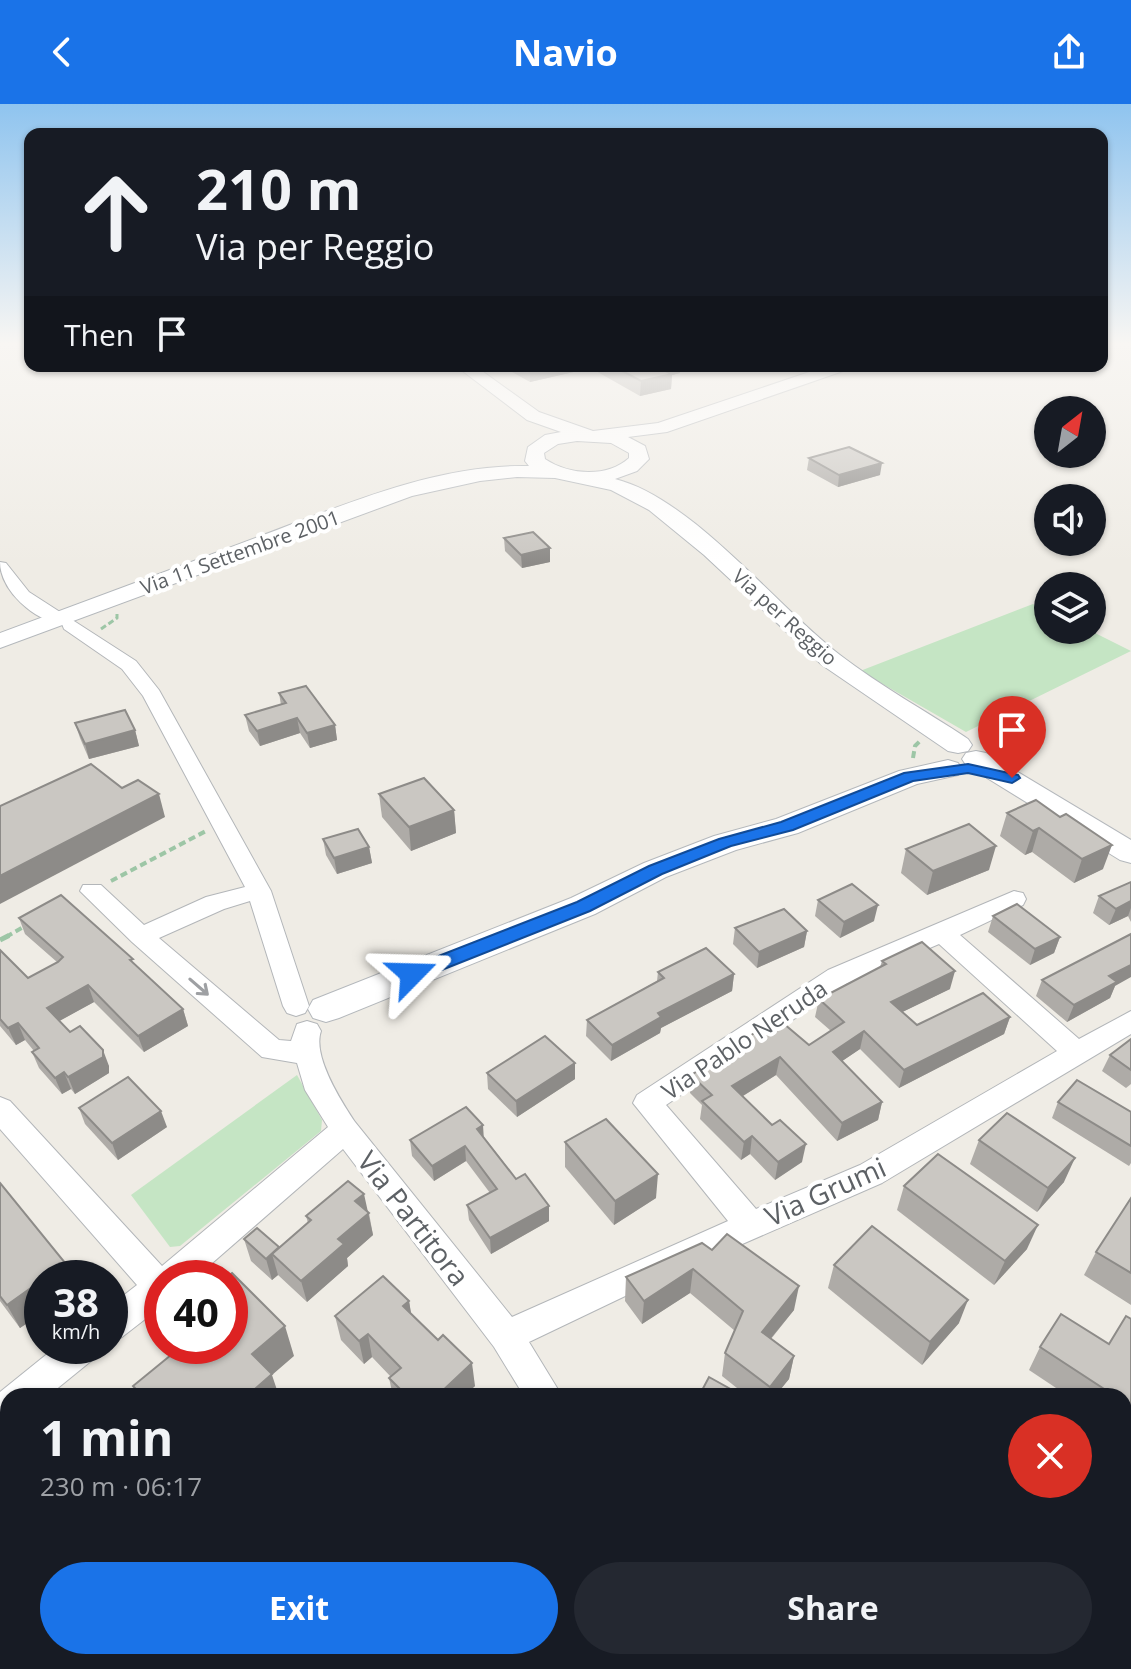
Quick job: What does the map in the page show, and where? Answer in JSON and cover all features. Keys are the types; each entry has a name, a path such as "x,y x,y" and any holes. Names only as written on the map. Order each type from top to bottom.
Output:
{"street":[{"path":"534,418 542,430 534,457 538,464 555,472"},
{"path":"538,418 594,435"},
{"name":"Via 11 Settembre 2001","path":"0,641 65,622 371,504 521,462 536,449 564,437 651,430 694,418"},
{"name":"Via 11 Settembre 2001","path":"483,475 515,471 576,476 619,472 639,459 665,433 688,420"},
{"name":"Via 11 Settembre 2001","path":"594,435 629,443 638,450 639,459"},
{"name":"Via per Reggio","path":"639,459 643,483 656,506"},
{"name":"Via per Reggio","path":"576,476 618,486 656,506 712,550 831,660 920,720 946,760"},
{"name":"Via Partitora","path":"0,567 23,596 129,665 152,694 259,891 310,1024 319,1090 345,1130 506,1336 538,1388"},
{"path":"92,891 272,1050 310,1024 583,906 655,870 725,843 787,826 946,760 1012,778 1131,853"},
{"path":"141,936 215,903 259,891"},
{"name":"Via Pablo Neruda","path":"750,1225 647,1103 837,977 1014,899"},
{"path":"942,933 1077,1053"},
{"name":"Via Grumi","path":"506,1336 750,1225 871,1174 1131,1021"},
{"path":"0,1109 144,1262"},
{"path":"193,1260 345,1130"},
{"path":"128,1312 144,1300"},
{"path":"34,1388 63,1364"}],"path":[{"path":"95,642 100,630 117,618 118,607"}],"green space":[{"path":"1033,604 1034,644 1106,644 1106,638 1131,651 966,732 860,671"},
{"path":"297,1075 322,1120 321,1131 180,1246 170,1247 131,1195"}],"building":[{"path":"849,447 882,463 839,475 809,458"},
{"path":"533,532 550,548 521,555 504,538"},
{"path":"306,686 335,725 307,733 297,718 257,731 245,715 286,703 279,693"},
{"path":"125,710 135,730 85,744 75,723"},
{"path":"91,764 122,788 138,780 159,794 0,876 0,806"},
{"path":"424,778 454,810 409,827 379,794"},
{"path":"1036,800 1060,817 1066,814 1112,845 1082,859 1039,828 1033,831 1007,813"},
{"path":"969,824 996,846 933,871 906,849"},
{"path":"358,829 369,847 334,858 323,839"},
{"path":"1131,882 1131,901 1116,909 1099,896"},
{"path":"852,884 878,905 844,922 818,900"},
{"path":"61,895 183,1009 138,1036 88,985 47,1008 70,1032 80,1026 103,1050 103,1057 68,1077 64,1072 55,1078 32,1052 39,1048 18,1023 8,1028 0,1019 0,950 28,978 58,962 63,957 19,918"},
{"path":"1017,904 1060,937 1035,949 993,916"},
{"path":"784,909 807,931 759,952 735,928"},
{"path":"1131,934 1131,965 1109,976 1117,982 1074,1005 1042,980"},
{"path":"922,942 955,971 891,1002 917,1025 983,993 1010,1017 904,1070 864,1031 833,1052 882,1102 842,1123 780,1057 732,1086 772,1125 780,1120 806,1144 778,1162 752,1136 744,1142 702,1101 712,1095 691,1075 740,1046 738,1044 777,1018 809,1045 844,1022 819,999 886,964 882,961"},
{"path":"706,948 734,974 658,1013 661,1017 612,1045 587,1020 664,978 658,972"},
{"path":"545,1036 575,1063 516,1101 487,1073"},
{"path":"1131,1039 1131,1070 1110,1055"},
{"path":"128,1077 161,1111 112,1143 79,1108"},
{"path":"1077,1080 1131,1112 1131,1146 1058,1102"},
{"path":"466,1107 483,1125 477,1129 516,1179 525,1174 549,1206 490,1238 467,1205 497,1189 465,1146 432,1166 410,1140"},
{"path":"1007,1113 1075,1158 1048,1188 979,1140"},
{"path":"606,1119 658,1174 615,1201 565,1142"},
{"path":"938,1154 1038,1225 1005,1261 904,1186"},
{"path":"348,1181 364,1194 355,1201 369,1213 338,1239 344,1244 301,1281 272,1254 311,1220 306,1216"},
{"path":"0,1183 63,1260 24,1260 24,1293 7,1305 0,1296"},
{"path":"1131,1198 1131,1273 1096,1252"},
{"path":"872,1226 968,1300 930,1342 834,1265"},
{"path":"257,1228 279,1247 266,1259 244,1239"},
{"path":"727,1234 799,1286 762,1332 794,1356 770,1387 725,1353 743,1311 693,1269 644,1301 626,1277 702,1243 712,1250"},
{"path":"383,1276 409,1301 403,1306 438,1340 443,1335 472,1363 445,1388 399,1388 389,1378 401,1368 368,1334 359,1341 335,1316"},
{"path":"248,1289 285,1326 252,1354 272,1374 256,1388 133,1386 160,1364 248,1364"},
{"path":"1061,1314 1109,1344 1126,1316 1131,1319 1131,1388 1103,1388 1040,1347"},
{"path":"709,1377 729,1388 703,1388"}],"route":[{"path":"412,974 583,906 655,870 725,843 787,826 909,777 948,769 968,769 1012,778"}]}
